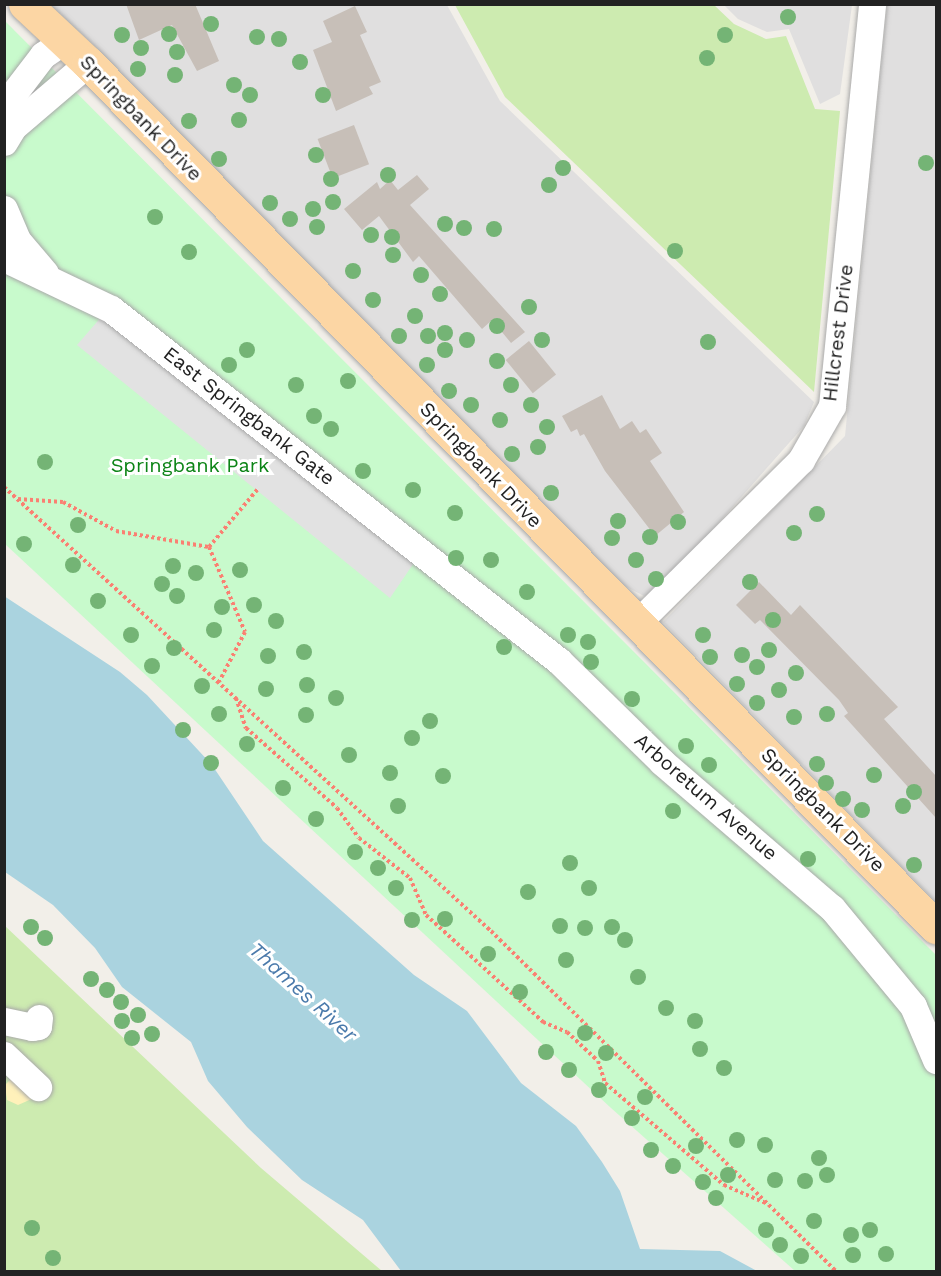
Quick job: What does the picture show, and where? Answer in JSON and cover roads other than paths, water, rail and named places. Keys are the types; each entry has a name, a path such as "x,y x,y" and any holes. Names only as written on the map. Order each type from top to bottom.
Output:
{"main road":[{"name":"Springbank Drive","path":"25,4 76,51 936,927"}],"street":[{"name":"Hillcrest Drive","path":"637,623 801,460 832,406 872,4"},
{"path":"4,105 43,55 76,51"},
{"path":"4,142 13,127 76,51"},
{"name":"East Springbank Gate","path":"4,209 17,240 51,281"},
{"name":"East Springbank Gate","path":"4,258 111,309 440,564"},
{"name":"Arboretum Avenue","path":"440,564 559,661 662,762 832,908 913,1006 936,1060"},
{"path":"4,1021 32,1027 38,1026 39,1017"},
{"path":"4,1056 38,1087"}],"water":[{"name":"Thames River","path":"4,596 120,672 147,695 212,765 263,841 414,975 467,1011 521,1083 576,1126 620,1191 640,1249 720,1251 757,1271 401,1271 363,1220 302,1180 247,1127 208,1081 191,1042 122,987 95,948 53,905 5,872"}],"park label":[{"name":"Springbank Park","path":"190,465"}]}
